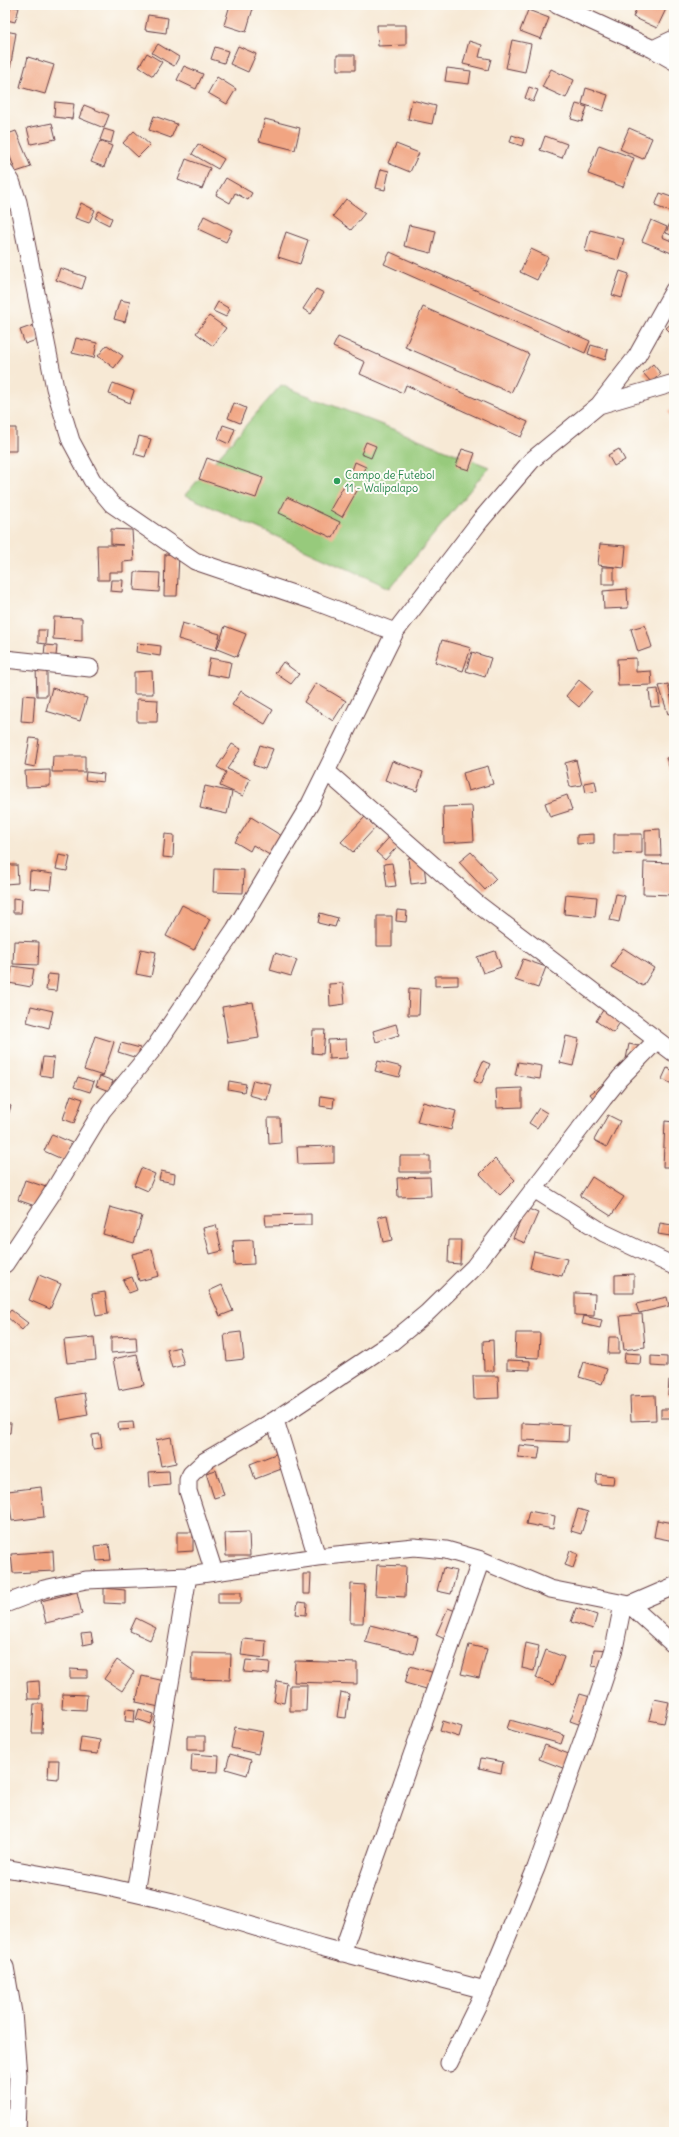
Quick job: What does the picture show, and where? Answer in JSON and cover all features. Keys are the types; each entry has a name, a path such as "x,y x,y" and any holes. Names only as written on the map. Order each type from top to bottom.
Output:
{"street":[{"path":"557,5 653,48 674,61"},
{"path":"653,48 674,39"},
{"path":"5,172 11,181 18,202 55,388 71,441 92,480 112,504 195,561 314,601 395,632"},
{"path":"5,1264 51,1195 102,1111 155,1047 235,929 310,804 395,632 480,521 532,460 599,405 637,356 674,290"},
{"path":"599,405 674,383"},
{"path":"5,659 90,668"},
{"path":"326,771 475,902 674,1053"},
{"path":"214,1572 188,1491 188,1480 191,1474 205,1461 275,1420 392,1342 427,1314 474,1267 620,1078 657,1040"},
{"path":"534,1189 604,1233 674,1266"},
{"path":"275,1420 318,1557"},
{"path":"5,1604 44,1589 86,1580 188,1576 318,1557 414,1547 446,1550 482,1560 550,1589 627,1605 674,1645"},
{"path":"342,1953 482,1560"},
{"path":"135,1893 188,1576"},
{"path":"627,1605 674,1586"},
{"path":"449,2063 485,1990 536,1868 595,1706 627,1605"},
{"path":"5,1868 135,1893 173,1902 342,1953 485,1990"},
{"path":"5,1967 13,2013 18,2075 16,2132"}],"green space":[{"name":"Campo de Futebol 11 - Walipalapo","path":"281,385 489,467 390,588 185,495"}],"building":[{"path":"230,5 254,5 246,32 224,25"},
{"path":"638,5 657,5 666,9 657,28 633,17"},
{"path":"11,6 19,8 15,22 7,20"},
{"path":"528,10 549,18 541,39 520,31"},
{"path":"148,15 168,18 166,33 145,30"},
{"path":"377,25 406,25 406,45 378,46"},
{"path":"5,31 16,33 10,69 5,68"},
{"path":"512,40 531,44 525,72 506,68"},
{"path":"469,41 482,45 479,57 491,59 488,70 463,64"},
{"path":"158,44 179,57 174,66 152,53"},
{"path":"238,46 256,54 248,72 230,64"},
{"path":"215,47 228,51 224,63 211,59"},
{"path":"147,53 162,62 153,76 139,67"},
{"path":"337,55 355,55 355,70 337,70"},
{"path":"28,57 54,65 45,94 20,87"},
{"path":"184,66 203,74 196,89 177,80"},
{"path":"447,68 471,71 469,84 445,81"},
{"path":"551,69 574,80 566,98 542,87"},
{"path":"217,77 236,89 227,104 208,93"},
{"path":"529,87 538,90 533,102 525,98"},
{"path":"586,88 608,95 603,111 582,104"},
{"path":"412,100 436,106 432,124 408,119"},
{"path":"55,102 74,104 72,119 54,117"},
{"path":"576,104 587,107 582,122 571,119"},
{"path":"84,105 109,115 104,128 79,118"},
{"path":"154,116 177,124 171,138 149,130"},
{"path":"265,119 300,128 295,150 259,141"},
{"path":"52,123 56,139 31,144 27,128"},
{"path":"629,128 652,138 643,159 620,149"},
{"path":"104,129 114,132 111,143 100,140"},
{"path":"16,131 31,167 16,172 5,144 5,135"},
{"path":"134,131 150,145 138,157 123,143"},
{"path":"512,135 524,139 522,146 510,142"},
{"path":"545,136 567,144 562,158 540,150"},
{"path":"100,141 112,146 104,167 91,162"},
{"path":"198,144 224,159 218,169 192,154"},
{"path":"396,144 419,153 410,172 388,163"},
{"path":"599,145 634,158 623,187 588,174"},
{"path":"186,159 210,168 202,189 178,180"},
{"path":"381,169 389,171 385,190 376,188"},
{"path":"226,178 252,193 248,200 235,193 230,203 216,195"},
{"path":"660,193 674,198 674,213 655,206"},
{"path":"346,199 365,213 351,230 333,216"},
{"path":"81,203 95,210 89,223 75,218"},
{"path":"99,211 112,218 109,225 95,218"},
{"path":"674,213 674,236 666,233"},
{"path":"204,216 232,230 226,242 198,229"},
{"path":"651,220 667,227 662,237 674,242 674,254 642,241"},
{"path":"409,225 436,231 431,253 404,246"},
{"path":"590,230 624,239 618,260 585,251"},
{"path":"286,232 308,240 300,264 278,257"},
{"path":"531,249 548,257 537,280 520,272"},
{"path":"390,252 590,341 585,353 384,264"},
{"path":"60,268 86,277 82,289 56,280"},
{"path":"620,271 629,274 622,298 612,295"},
{"path":"316,289 324,293 311,314 303,309"},
{"path":"120,300 130,302 125,322 114,319"},
{"path":"218,302 230,309 226,317 213,311"},
{"path":"423,307 529,354 511,393 405,347"},
{"path":"209,316 226,328 213,346 196,333"},
{"path":"674,321 674,336 666,328"},
{"path":"34,325 39,339 25,344 20,330"},
{"path":"338,337 528,422 521,437 406,385 403,393 360,374 365,362 333,347"},
{"path":"76,338 97,343 94,358 72,353"},
{"path":"107,345 123,356 114,368 98,356"},
{"path":"591,345 608,350 605,360 588,354"},
{"path":"653,364 661,374 651,382 643,373"},
{"path":"113,383 134,391 130,403 109,394"},
{"path":"234,403 246,408 240,423 228,418"},
{"path":"674,408 674,421 668,412"},
{"path":"223,425 235,429 229,444 218,439"},
{"path":"5,428 16,428 16,451 5,451"},
{"path":"139,436 151,439 145,457 134,454"},
{"path":"366,442 376,446 371,458 361,454"},
{"path":"462,449 475,453 469,470 456,466"},
{"path":"619,449 625,460 614,466 608,455"},
{"path":"207,458 263,478 256,498 199,479"},
{"path":"355,462 366,467 361,480 350,476"},
{"path":"346,482 358,489 342,517 330,510"},
{"path":"287,497 340,522 333,538 279,513"},
{"path":"111,529 132,530 134,561 123,562 123,572 109,572 109,580 98,580 97,545 123,545 111,544"},
{"path":"600,544 626,546 624,568 598,565"},
{"path":"165,554 179,555 177,596 164,596"},
{"path":"602,567 614,567 614,584 602,584"},
{"path":"135,572 160,573 159,592 134,590"},
{"path":"111,580 123,580 122,592 110,591"},
{"path":"627,589 628,608 604,609 603,591"},
{"path":"54,617 82,618 82,641 53,639"},
{"path":"182,623 220,634 216,650 178,639"},
{"path":"645,625 652,647 638,652 631,629"},
{"path":"225,626 246,634 237,657 217,649"},
{"path":"38,630 47,630 46,644 38,643"},
{"path":"442,640 471,648 463,671 435,662"},
{"path":"137,643 161,646 160,656 136,652"},
{"path":"45,645 57,646 56,656 44,655"},
{"path":"472,652 491,658 485,677 466,671"},
{"path":"210,658 231,662 228,678 207,674"},
{"path":"636,658 636,672 651,671 652,685 618,686 617,659"},
{"path":"283,662 299,674 291,684 275,673"},
{"path":"36,668 47,668 47,696 37,696"},
{"path":"152,671 153,694 134,694 134,672"},
{"path":"579,680 592,691 579,707 566,696"},
{"path":"316,683 346,701 333,721 304,702"},
{"path":"668,684 674,712 668,714 659,686"},
{"path":"52,688 87,698 80,721 46,711"},
{"path":"658,689 660,706 651,707 649,690"},
{"path":"241,691 273,710 265,724 232,705"},
{"path":"23,695 35,696 33,722 21,721"},
{"path":"137,699 158,700 157,722 137,722"},
{"path":"30,738 39,739 35,767 25,765"},
{"path":"232,744 241,749 227,769 250,779 243,796 220,786 226,772 217,767"},
{"path":"260,745 273,749 265,769 253,765"},
{"path":"53,756 85,756 85,772 52,772"},
{"path":"674,756 674,779 666,758"},
{"path":"576,760 582,785 570,787 565,763"},
{"path":"392,761 423,772 417,791 385,780"},
{"path":"488,766 493,784 468,791 463,773"},
{"path":"50,770 50,786 26,787 25,771"},
{"path":"86,772 104,774 103,782 85,780"},
{"path":"595,781 597,791 586,793 584,783"},
{"path":"205,786 232,792 227,814 200,808"},
{"path":"567,795 572,810 550,817 545,803"},
{"path":"472,806 474,841 444,843 443,807"},
{"path":"251,817 285,838 273,857 253,845 250,851 235,842"},
{"path":"365,817 376,827 353,852 341,842"},
{"path":"660,829 661,856 645,856 645,830"},
{"path":"394,832 403,840 385,860 376,852"},
{"path":"165,834 174,835 173,858 163,857"},
{"path":"594,834 594,843 577,844 577,835"},
{"path":"614,834 642,834 642,853 614,854"},
{"path":"471,852 496,879 485,890 459,862"},
{"path":"59,855 70,857 67,871 56,869"},
{"path":"423,856 426,882 411,884 408,858"},
{"path":"644,862 674,863 674,895 643,894"},
{"path":"392,863 396,886 387,887 384,864"},
{"path":"5,865 17,865 18,883 5,884"},
{"path":"214,869 244,870 243,893 213,892"},
{"path":"30,871 53,874 51,890 29,888"},
{"path":"566,894 597,897 595,917 564,914"},
{"path":"616,894 625,896 619,922 610,920"},
{"path":"13,898 22,899 21,913 13,913"},
{"path":"182,905 210,919 194,950 166,936"},
{"path":"397,910 407,911 406,922 396,921"},
{"path":"320,913 338,918 335,927 318,923"},
{"path":"377,916 392,916 392,946 377,946"},
{"path":"14,941 39,942 38,965 13,964"},
{"path":"623,948 654,968 643,986 611,967"},
{"path":"141,949 156,952 151,977 136,974"},
{"path":"495,951 501,967 483,973 477,957"},
{"path":"275,953 297,960 291,976 270,970"},
{"path":"523,959 546,967 538,988 515,980"},
{"path":"5,965 10,966 7,984 5,983"},
{"path":"12,966 34,969 31,987 9,983"},
{"path":"48,974 58,975 56,991 46,990"},
{"path":"435,976 458,976 458,985 435,986"},
{"path":"343,983 345,1004 330,1006 329,984"},
{"path":"409,988 420,989 419,1015 408,1015"},
{"path":"253,1002 259,1038 228,1043 222,1007"},
{"path":"31,1006 53,1011 49,1028 27,1022"},
{"path":"605,1007 623,1018 613,1033 596,1021"},
{"path":"396,1024 399,1035 376,1042 373,1031"},
{"path":"313,1030 325,1030 323,1054 312,1053"},
{"path":"95,1036 114,1042 103,1076 84,1070"},
{"path":"566,1036 579,1039 573,1066 560,1063"},
{"path":"346,1039 347,1058 329,1059 328,1040"},
{"path":"121,1043 140,1048 137,1058 118,1052"},
{"path":"629,1044 643,1047 640,1062 626,1059"},
{"path":"43,1057 54,1058 52,1077 40,1075"},
{"path":"378,1061 402,1067 399,1077 375,1071"},
{"path":"483,1061 490,1064 481,1084 474,1081"},
{"path":"518,1062 542,1066 540,1079 515,1075"},
{"path":"667,1068 674,1071 674,1085 662,1079"},
{"path":"100,1076 113,1081 109,1091 96,1086"},
{"path":"78,1077 94,1082 90,1092 74,1087"},
{"path":"253,1080 271,1084 267,1100 249,1095"},
{"path":"229,1081 246,1084 244,1092 228,1089"},
{"path":"603,1084 610,1092 597,1103 590,1094"},
{"path":"522,1088 522,1107 497,1108 496,1089"},
{"path":"71,1095 83,1099 74,1123 63,1119"},
{"path":"321,1096 334,1098 333,1108 320,1106"},
{"path":"423,1102 456,1111 451,1130 417,1122"},
{"path":"5,1104 11,1106 8,1115 5,1114"},
{"path":"539,1108 547,1113 537,1128 529,1123"},
{"path":"608,1115 620,1121 607,1147 594,1140"},
{"path":"268,1118 280,1118 281,1143 269,1144"},
{"path":"665,1121 674,1122 674,1167 663,1167"},
{"path":"52,1134 72,1143 64,1160 44,1151"},
{"path":"334,1146 334,1163 298,1164 297,1147"},
{"path":"400,1156 430,1156 430,1172 400,1172"},
{"path":"495,1159 515,1180 500,1195 480,1174"},
{"path":"141,1168 155,1174 148,1191 134,1185"},
{"path":"161,1171 175,1174 174,1183 159,1180"},
{"path":"430,1177 431,1196 398,1197 397,1178"},
{"path":"592,1177 624,1197 611,1216 580,1196"},
{"path":"25,1180 46,1187 38,1207 18,1200"},
{"path":"110,1207 142,1216 134,1243 103,1234"},
{"path":"526,1208 538,1213 525,1243 513,1238"},
{"path":"311,1214 311,1225 266,1226 265,1215"},
{"path":"387,1215 392,1240 383,1242 378,1217"},
{"path":"660,1223 672,1225 670,1236 658,1234"},
{"path":"216,1225 222,1251 210,1254 203,1228"},
{"path":"253,1240 254,1264 234,1265 233,1241"},
{"path":"449,1240 461,1240 460,1264 448,1263"},
{"path":"152,1249 159,1276 139,1281 132,1254"},
{"path":"534,1251 567,1259 562,1276 530,1268"},
{"path":"634,1274 634,1293 615,1293 615,1275"},
{"path":"39,1275 61,1284 50,1309 29,1300"},
{"path":"132,1277 137,1290 129,1293 123,1280"},
{"path":"222,1285 233,1311 220,1316 209,1291"},
{"path":"105,1292 108,1314 96,1316 92,1294"},
{"path":"575,1293 595,1294 594,1316 575,1315"},
{"path":"667,1297 669,1306 639,1313 636,1304"},
{"path":"11,1310 28,1323 22,1330 6,1316"},
{"path":"642,1314 645,1347 624,1350 620,1316"},
{"path":"584,1316 602,1320 600,1328 582,1324"},
{"path":"241,1332 244,1359 227,1361 224,1334"},
{"path":"516,1333 540,1333 539,1358 515,1357"},
{"path":"136,1336 137,1351 111,1353 111,1337"},
{"path":"94,1337 96,1360 67,1363 64,1340"},
{"path":"609,1337 619,1337 619,1354 608,1354"},
{"path":"493,1340 494,1371 484,1371 483,1341"},
{"path":"179,1347 184,1365 172,1368 167,1350"},
{"path":"625,1353 641,1354 640,1364 624,1363"},
{"path":"137,1354 144,1385 119,1390 113,1359"},
{"path":"651,1356 667,1357 667,1367 651,1366"},
{"path":"507,1360 530,1361 530,1370 507,1369"},
{"path":"584,1362 607,1369 602,1384 579,1377"},
{"path":"473,1376 498,1376 499,1398 474,1399"},
{"path":"669,1380 674,1380 674,1395 668,1395"},
{"path":"84,1393 88,1415 60,1420 56,1398"},
{"path":"655,1395 656,1420 631,1421 630,1396"},
{"path":"661,1409 674,1409 674,1418 661,1418"},
{"path":"133,1422 134,1429 119,1430 118,1423"},
{"path":"5,1423 11,1423 10,1433 5,1433"},
{"path":"522,1423 569,1425 568,1442 522,1440"},
{"path":"100,1434 102,1448 93,1449 92,1435"},
{"path":"171,1437 176,1463 161,1466 156,1440"},
{"path":"519,1445 540,1447 538,1459 518,1457"},
{"path":"278,1453 284,1468 255,1479 250,1464"},
{"path":"216,1470 224,1495 214,1498 206,1473"},
{"path":"169,1471 170,1485 150,1487 149,1472"},
{"path":"597,1474 614,1476 613,1485 596,1484"},
{"path":"41,1487 44,1517 12,1521 8,1491"},
{"path":"578,1509 588,1512 581,1534 571,1531"},
{"path":"529,1511 555,1516 553,1529 526,1524"},
{"path":"657,1520 674,1523 674,1541 654,1537"},
{"path":"177,1532 193,1532 193,1551 177,1552"},
{"path":"249,1532 250,1556 226,1556 225,1533"},
{"path":"109,1544 111,1560 97,1561 95,1546"},
{"path":"5,1547 7,1547 9,1577 5,1577"},
{"path":"53,1551 54,1571 13,1573 11,1554"},
{"path":"570,1551 578,1554 573,1568 565,1565"},
{"path":"377,1565 406,1566 405,1597 375,1595"},
{"path":"443,1568 457,1571 451,1594 437,1591"},
{"path":"303,1574 311,1574 310,1594 303,1594"},
{"path":"351,1584 365,1585 363,1623 350,1623"},
{"path":"104,1588 125,1590 125,1604 104,1603"},
{"path":"77,1592 82,1614 46,1623 41,1601"},
{"path":"218,1592 241,1592 241,1603 218,1603"},
{"path":"298,1602 307,1603 306,1615 296,1614"},
{"path":"448,1608 463,1614 451,1642 436,1635"},
{"path":"576,1608 597,1615 593,1629 571,1622"},
{"path":"136,1618 156,1628 150,1640 130,1631"},
{"path":"370,1625 418,1637 414,1654 365,1642"},
{"path":"91,1633 93,1643 83,1645 81,1634"},
{"path":"243,1639 266,1641 265,1658 241,1655"},
{"path":"526,1643 539,1646 534,1671 522,1668"},
{"path":"469,1645 487,1649 479,1678 461,1674"},
{"path":"594,1649 609,1650 608,1668 592,1666"},
{"path":"546,1650 564,1657 554,1685 536,1678"},
{"path":"192,1653 231,1654 230,1680 191,1679"},
{"path":"117,1660 134,1672 122,1691 104,1679"},
{"path":"246,1660 270,1662 269,1674 244,1672"},
{"path":"295,1661 357,1663 357,1684 294,1682"},
{"path":"410,1666 435,1673 430,1690 405,1683"},
{"path":"70,1669 87,1670 87,1678 70,1678"},
{"path":"142,1676 169,1682 164,1708 136,1702"},
{"path":"39,1681 40,1699 28,1699 27,1682"},
{"path":"277,1681 287,1683 284,1703 274,1701"},
{"path":"290,1685 307,1685 306,1711 290,1711"},
{"path":"341,1692 349,1694 346,1718 337,1717"},
{"path":"63,1694 87,1695 86,1710 62,1709"},
{"path":"580,1694 597,1699 587,1727 570,1721"},
{"path":"654,1699 669,1702 664,1723 649,1720"},
{"path":"34,1704 43,1704 42,1733 32,1733"},
{"path":"126,1709 135,1710 134,1722 125,1721"},
{"path":"139,1709 154,1714 151,1724 136,1719"},
{"path":"510,1720 564,1735 561,1744 507,1729"},
{"path":"443,1721 462,1727 459,1737 440,1731"},
{"path":"235,1727 263,1732 258,1754 231,1748"},
{"path":"187,1736 205,1736 205,1750 187,1750"},
{"path":"81,1737 100,1740 98,1754 79,1752"},
{"path":"545,1745 574,1756 568,1770 539,1759"},
{"path":"192,1754 219,1756 218,1772 191,1771"},
{"path":"230,1754 251,1760 247,1775 226,1769"},
{"path":"481,1758 503,1762 501,1773 479,1768"},
{"path":"49,1760 59,1760 58,1779 48,1778"}],"place":[{"name":"Campo de Futebol 11 - Walipalapo","path":"337,481"}]}
